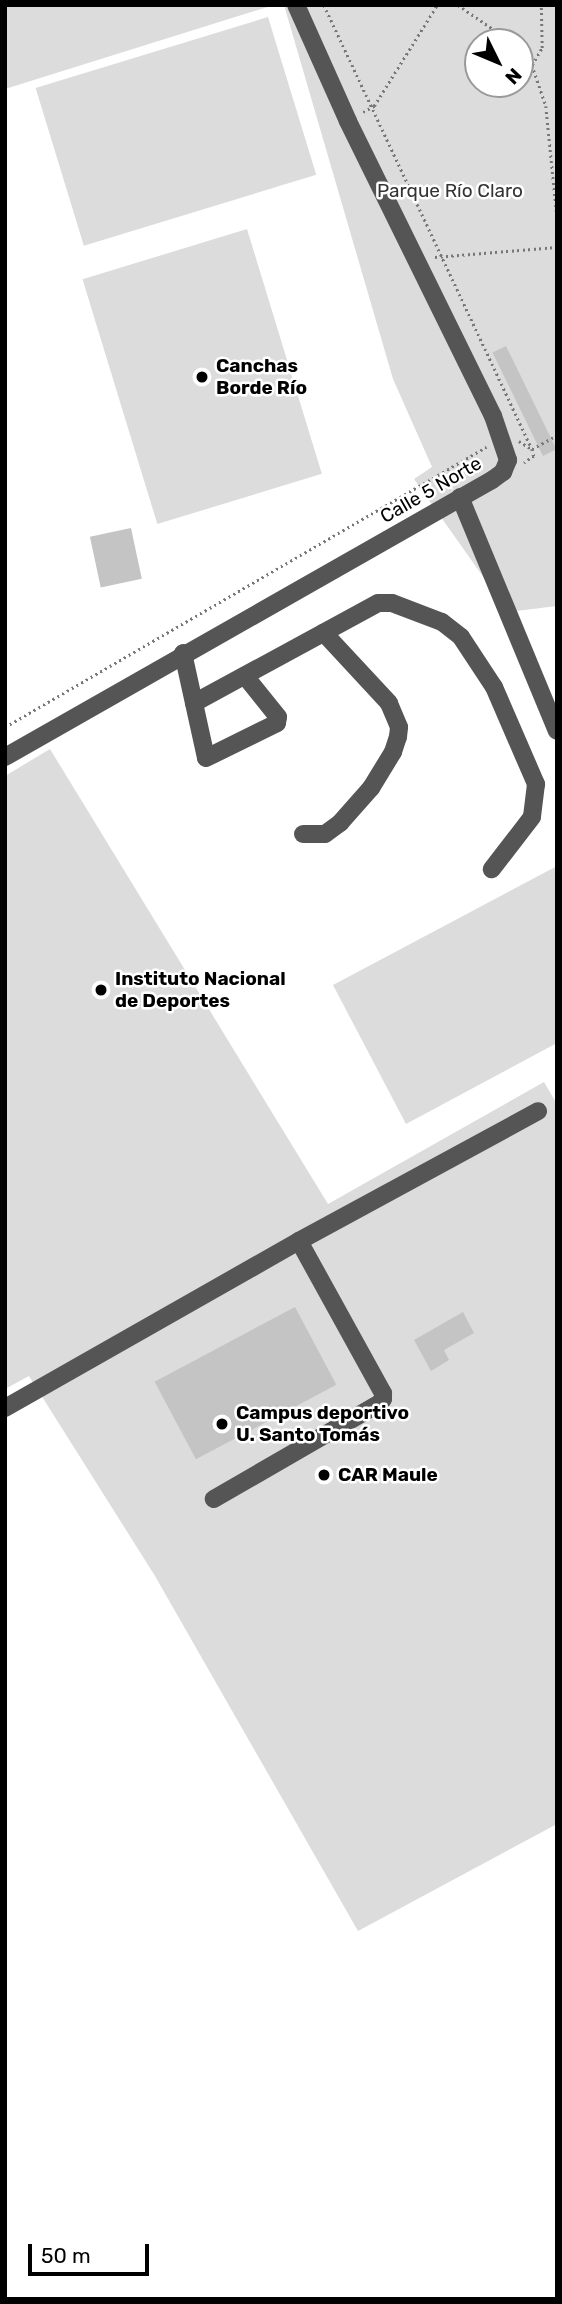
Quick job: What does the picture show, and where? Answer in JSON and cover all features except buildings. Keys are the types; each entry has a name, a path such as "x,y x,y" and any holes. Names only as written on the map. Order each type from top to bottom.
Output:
{"street":[{"name":"Calle 5 Norte","path":"5,757 503,472 508,460 502,437 348,121 296,5"},
{"path":"460,497 557,731"},
{"path":"194,703 379,603 392,603 442,622 461,637 494,687 536,785 532,817 492,869"},
{"path":"303,834 325,834 340,823 371,788 393,752 398,737 399,727 389,703 324,633"},
{"path":"183,653 206,758 273,727 278,717 245,676"},
{"path":"5,1408 299,1241 538,1111"},
{"path":"214,1499 380,1404 383,1399 383,1393 299,1241"}],"path":[{"path":"324,5 374,106 532,449 534,456 514,470"},
{"path":"348,121 374,106 438,5"},
{"path":"458,5 492,28"},
{"path":"534,62 542,48 541,5"},
{"path":"534,71 546,106 557,216"},
{"path":"416,258 557,247"},
{"path":"532,449 557,435"},
{"path":"5,727 502,437 523,442 532,449"}],"green space":[{"path":"5,5 274,5 5,89"},
{"name":"Parque Río Claro","path":"284,5 557,5 557,606 508,612 414,479 432,467 393,379"},
{"path":"268,17 316,175 84,246 36,88"},
{"name":"Canchas Borde Río","path":"247,229 322,474 157,524 83,279"},
{"name":"CAR Maule","path":"50,749 328,1204 544,1082 557,1104 557,1824 358,1931 155,1576 29,1376 5,1389 5,776"},
{"path":"557,866 557,1043 406,1124 333,985"}],"place":[{"name":"Canchas Borde Río","path":"202,377"},
{"name":"Instituto Nacional de Deportes","path":"101,990"},
{"name":"Campus deportivo U. Santo Tomás","path":"222,1424"},
{"name":"CAR Maule","path":"324,1475"}]}
